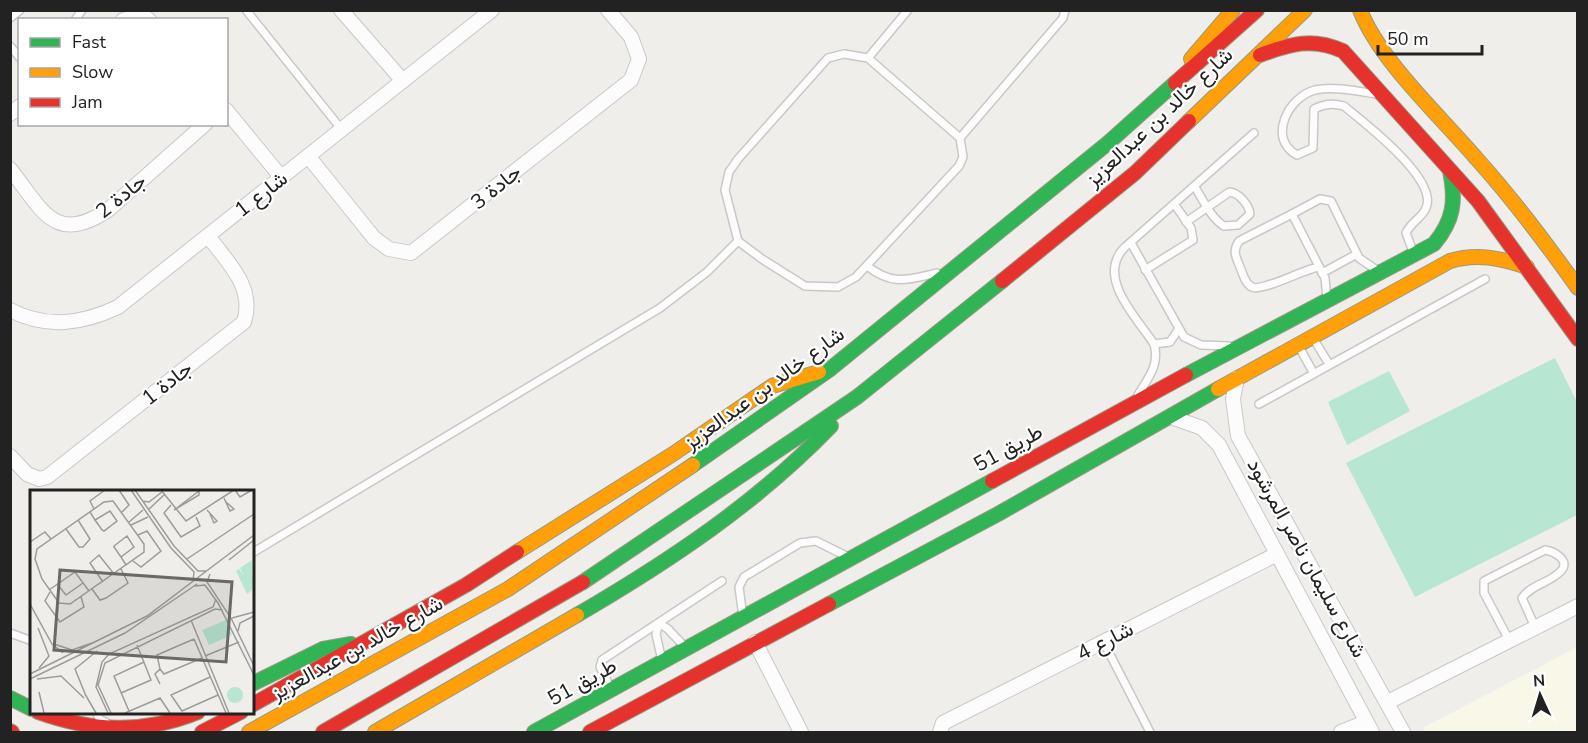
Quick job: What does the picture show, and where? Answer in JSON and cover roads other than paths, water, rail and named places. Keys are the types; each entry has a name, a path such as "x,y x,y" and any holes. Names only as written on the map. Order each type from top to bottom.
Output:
{"main road":[{"path":"1148,107 1233,10"},
{"name":"شارع خالد بن عبدالعزيز","path":"249,732 508,589 623,514 829,370 954,270 1148,107 1257,10"},
{"name":"شارع خالد بن عبدالعزيز","path":"323,732 526,617 643,543 857,397 1135,173 1305,10"},
{"path":"1360,10 1361,18 1382,48 1489,173 1578,288"},
{"path":"1252,59 1299,40 1325,41 1343,51 1478,201 1578,339"},
{"path":"1372,84 1371,70 1376,64 1382,60 1396,64"},
{"name":"طريق 51","path":"534,732 851,558 941,526 964,514 1132,405 1434,244 1450,226 1454,212 1455,191 1450,171"},
{"name":"طريق 51","path":"590,732 755,642 941,526 1171,417 1312,336 1450,261 1478,254 1496,256 1527,267"},
{"path":"1380,272 1390,280 1396,290"},
{"path":"254,704 366,643 535,542 673,454 772,386 795,376 829,370"},
{"path":"375,732 392,727 645,575 715,527 807,451 857,397"},
{"path":"254,683 323,649 366,643"},
{"path":"10,698 30,708"},
{"path":"597,698 610,722"},
{"path":"44,713 88,727 125,730 159,726 193,713"},
{"path":"202,732 237,713"}],"street":[{"path":"341,10 403,81"},
{"name":"شارع 1","path":"10,310 42,321 67,323 92,319 118,308 492,10"},
{"name":"جادة 3","path":"309,156 374,238 389,249 411,253 631,80 639,59 631,37 608,10"},
{"path":"123,16 142,15 146,18"},
{"path":"228,112 282,177"},
{"name":"جادة 2","path":"10,169 45,212 58,224 73,226 91,221 108,210 203,126"},
{"name":"جادة 1","path":"10,456 27,474 39,479 47,477 244,322 249,308 247,292 208,236"},
{"name":"شارع سليمان ناصر المرشود","path":"1237,378 1233,407 1238,436 1403,732"},
{"name":"شارع سليمان ناصر المرشود","path":"1171,417 1202,428 1219,445 1369,727"},
{"path":"1219,445 1238,436"},
{"name":"شارع 4","path":"940,732 943,723 1277,554"},
{"path":"1388,702 1578,606"},
{"path":"755,642 801,732"},
{"path":"1341,732 1369,727"}],"lane":[{"path":"10,18 20,10"},
{"path":"246,10 342,130"},
{"path":"868,58 908,10"},
{"path":"960,138 1064,18 1065,10"},
{"path":"844,54 868,58 960,138 963,157 959,166 856,277 838,287 805,286 738,241 725,190 729,172 828,58 844,54"},
{"path":"1383,95 1349,90 1314,90 1305,94 1287,113 1281,124 1281,132 1290,151 1297,155 1308,152 1313,148 1314,109 1335,103 1344,106 1395,149 1409,163 1424,189 1427,200 1426,207 1406,233 1414,254"},
{"path":"1132,405 1155,367 1157,354 1154,344 1113,277 1114,261 1131,243 1254,133"},
{"path":"1186,222 1208,207 1233,192 1249,208 1250,214 1238,225 1228,227 1220,224 1208,207 1195,187"},
{"path":"1357,254 1321,270 1299,272 1260,289 1246,282 1234,254 1234,247 1239,242 1326,198 1331,201 1357,254 1370,268 1380,272"},
{"path":"1145,270 1190,244 1194,236 1175,205"},
{"path":"1292,214 1321,270 1328,300"},
{"path":"254,552 660,308 707,272 738,241"},
{"path":"1131,243 1184,337 1201,345 1243,345"},
{"path":"867,266 888,280 900,281 954,270"},
{"path":"1259,404 1313,372 1485,279"},
{"path":"1154,344 1170,342 1178,330"},
{"path":"1312,336 1329,364"},
{"path":"1298,344 1313,372"},
{"path":"743,617 739,587 744,577 800,543 816,541 851,558"},
{"path":"1509,640 1484,593 1484,581 1545,550 1554,551 1561,558 1563,566 1561,572 1528,590 1522,598 1535,627"},
{"path":"612,690 600,667 602,660 722,581"},
{"path":"659,623 668,628 686,649"},
{"path":"659,623 656,634 663,662"},
{"path":"10,633 30,640"},
{"path":"1103,641 1150,732"},
{"path":"97,713 100,720 125,730"}]}
